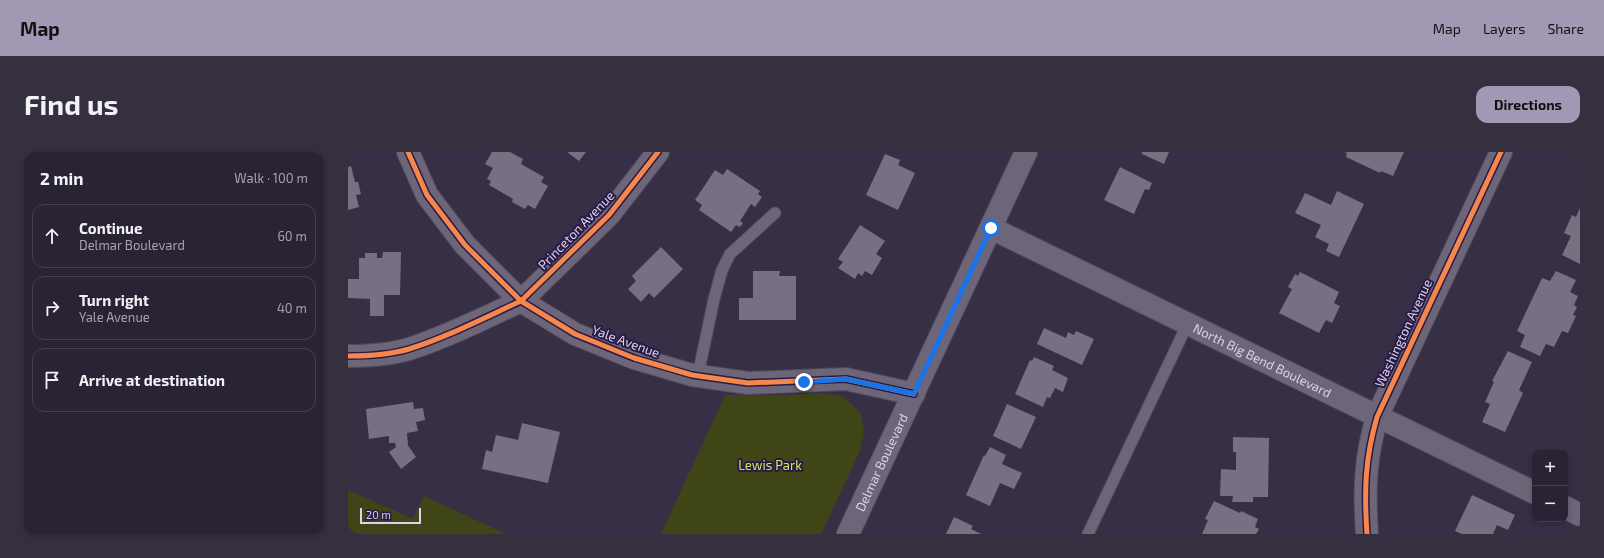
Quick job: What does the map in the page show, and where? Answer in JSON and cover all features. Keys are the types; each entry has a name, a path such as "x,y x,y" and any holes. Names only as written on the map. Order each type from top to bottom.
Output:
{"street":[{"name":"Yale Avenue","path":"408,152 427,195 465,245 521,301 575,334 634,358 698,375 748,383 846,379 914,394"},
{"name":"Princeton Avenue","path":"521,301 609,215 658,152"},
{"name":"Delmar Boulevard","path":"848,534 1026,152"},
{"name":"Washington Avenue","path":"1367,534 1366,474 1370,443 1377,417 1501,152"},
{"name":"North Big Bend Boulevard","path":"991,228 1187,325 1532,492"},
{"path":"348,356 368,356 407,349 454,331 521,301"},
{"path":"1568,509 1580,515"}],"lane":[{"path":"698,375 714,299 722,270 730,254 775,213"},
{"path":"1088,534 1187,325"}],"green space":[{"name":"Lewis Park","path":"821,393 842,396 852,405 861,414 864,432 860,451 821,534 661,534 725,395 789,395"},
{"path":"348,490 413,519 424,496 506,534 348,534"}],"building":[{"path":"492,152 510,152 523,159 521,164 544,177 541,182 548,186 535,209 528,205 525,209 512,202 513,199 489,185 491,181 487,179 493,168 485,164"},
{"path":"567,152 586,152 579,161"},
{"path":"1142,152 1169,152 1164,164 1142,154"},
{"path":"1344,152 1404,152 1393,176 1381,171 1380,173 1346,157 1347,153"},
{"path":"885,154 900,160 898,165 915,173 898,210 866,195"},
{"path":"351,166 355,182 358,182 361,194 356,195 359,207 348,210 348,167"},
{"path":"1120,167 1152,183 1149,190 1145,189 1134,214 1104,200"},
{"path":"727,169 760,191 758,194 762,197 755,207 751,204 740,221 743,223 740,227 736,225 731,232 699,210 702,205 695,200 715,170 723,175"},
{"path":"1337,191 1364,204 1339,257 1326,251 1329,244 1315,237 1321,225 1295,213 1305,193 1331,205"},
{"path":"1580,208 1580,264 1562,255 1571,236 1564,233 1572,215 1576,217"},
{"path":"860,225 885,241 876,254 882,258 872,275 865,271 862,276 858,273 855,279 838,268 843,262 838,259"},
{"path":"661,247 683,269 654,298 649,293 641,302 628,289 636,281 632,276"},
{"path":"383,252 401,252 400,295 384,295 384,316 370,316 370,299 348,298 348,279 359,279 359,258 365,258 365,253 377,253 377,258 382,258"},
{"path":"753,271 780,271 779,276 796,276 796,320 739,320 739,298 753,298"},
{"path":"1556,271 1576,280 1570,292 1578,296 1574,305 1577,307 1573,315 1576,316 1568,333 1562,331 1554,347 1546,344 1540,356 1520,347 1525,335 1517,331 1542,278 1550,281"},
{"path":"1300,272 1339,292 1334,303 1340,306 1332,323 1326,320 1319,333 1279,313 1292,289 1288,287 1295,274 1298,276"},
{"path":"1044,328 1066,338 1068,332 1074,335 1076,331 1094,339 1082,365 1037,344"},
{"path":"1508,351 1532,362 1519,390 1523,393 1505,432 1482,422 1490,404 1485,402 1494,382 1492,381"},
{"path":"1034,357 1054,366 1052,370 1068,378 1063,392 1055,388 1050,398 1047,397 1043,407 1015,394 1030,360 1032,361"},
{"path":"413,402 414,409 423,408 425,420 416,422 418,431 407,433 407,444 416,457 401,469 389,452 396,447 395,443 389,443 389,436 369,439 366,409"},
{"path":"1007,404 1036,417 1021,449 993,436"},
{"path":"522,423 560,432 548,483 482,469 486,450 492,452 496,435 518,440"},
{"path":"1233,437 1269,438 1268,497 1253,497 1253,502 1232,502 1233,496 1220,496 1221,469 1236,470 1236,452 1233,452"},
{"path":"990,447 1006,455 1002,464 1022,473 1014,489 1000,483 990,506 966,495 984,455 985,456"},
{"path":"1472,495 1515,515 1508,530 1497,525 1493,534 1462,534 1455,531"},
{"path":"1214,501 1240,513 1241,511 1258,519 1255,527 1259,529 1256,534 1202,534 1208,520 1205,519"},
{"path":"954,517 973,526 971,529 981,534 946,534"}],"cycle path":[{"path":"408,152 427,195 465,245 521,301 609,215 658,152"},
{"path":"1367,534 1366,475 1370,447 1377,417 1501,152"},
{"path":"348,356 378,355 409,349 451,333 521,301 575,334 634,358 692,375 748,383 846,379 914,394"}],"route":[{"path":"804,382 846,379 914,394 991,228"}]}
